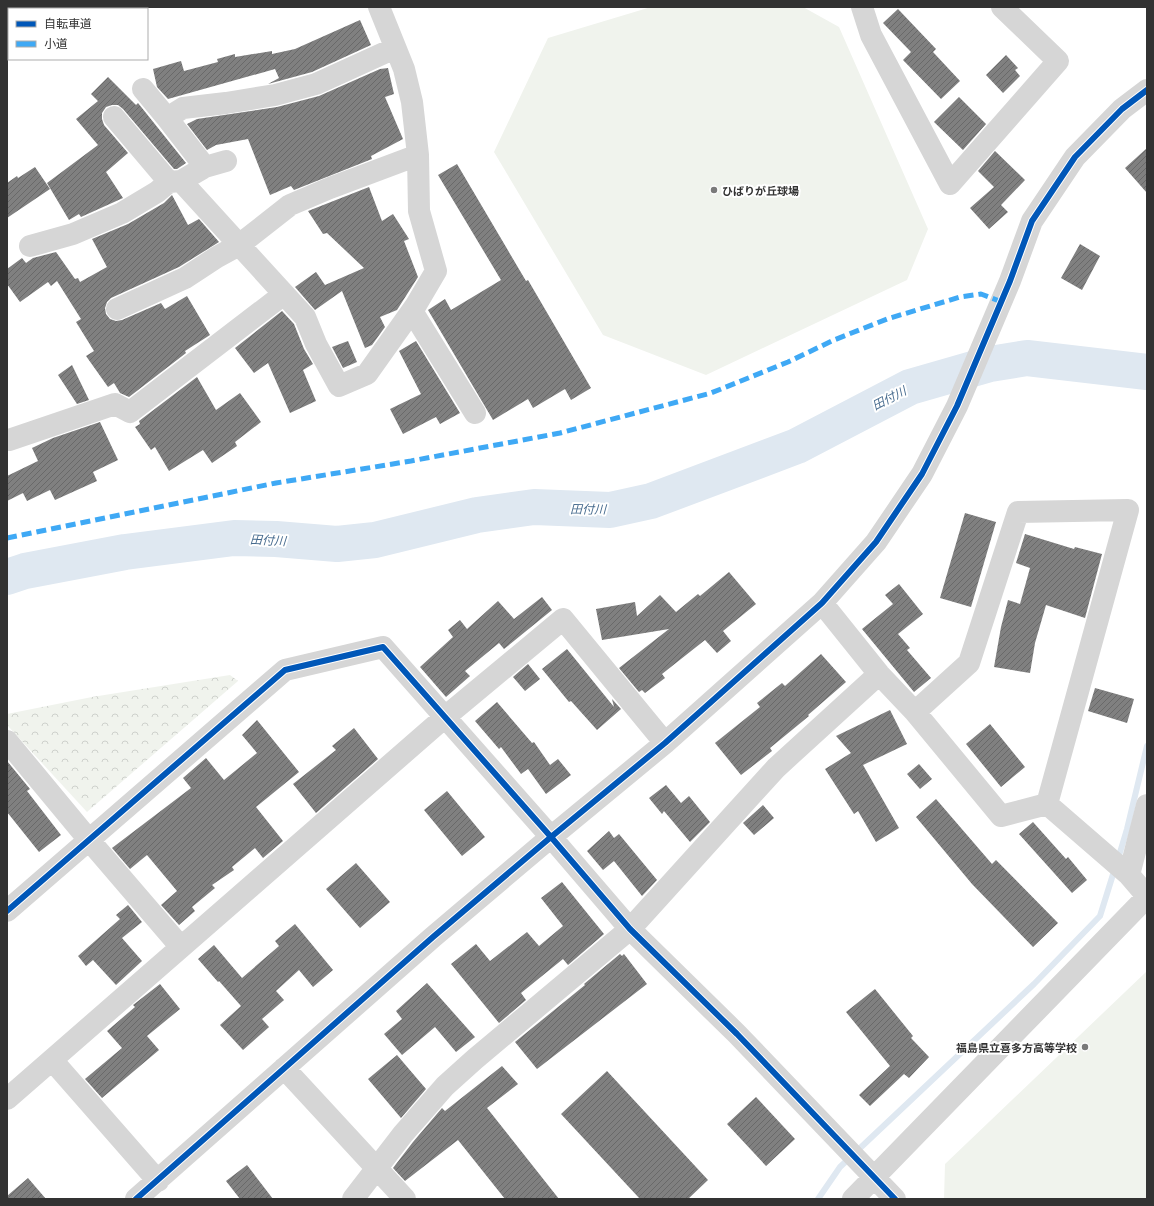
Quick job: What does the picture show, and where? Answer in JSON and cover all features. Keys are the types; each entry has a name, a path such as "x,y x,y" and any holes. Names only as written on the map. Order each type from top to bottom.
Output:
{"street":[{"path":"114,117 175,182 240,245 305,317 316,344 339,386 367,374 412,311 436,271 419,211 418,155 412,102 404,69 379,7"},
{"path":"862,7 871,35 950,184 1058,61 1002,7"},
{"path":"168,118 183,108 275,95 316,84 395,48"},
{"path":"143,89 168,118 205,167"},
{"path":"136,1199 432,937 665,743 822,603 876,542 922,474 957,406 1010,281 1032,221 1075,157 1122,109 1147,90"},
{"path":"117,309 185,278 217,257 240,245 290,205 330,188 418,155"},
{"path":"30,246 73,234 122,212 205,167 226,161"},
{"path":"9,440 115,404 130,412 284,294"},
{"path":"412,311 475,413"},
{"path":"915,712 969,663 1018,512 1128,510 1047,804"},
{"path":"822,603 880,674 915,712 1001,816 1047,804"},
{"path":"7,1099 180,946 445,716 563,619 665,743"},
{"path":"7,911 285,670 383,647 630,929 738,1034 895,1199"},
{"path":"353,1199 402,1134 445,1086 630,929 776,768 880,674"},
{"path":"7,741 180,946"},
{"path":"853,1199 1147,896 1129,875 1047,804"},
{"path":"1129,875 1147,805"},
{"path":"52,1060 158,1181"},
{"path":"284,1068 405,1199"}],"green space":[{"name":"ひばりが丘球場","path":"651,7 803,7 839,27 928,229 907,280 706,375 603,335 494,152 548,38"},
{"path":"230,675 238,681 87,812 7,725 7,714 92,697"},
{"name":"福島県立喜多方高等学校","path":"1147,971 1147,1199 944,1199 945,1164"}],"building":[{"path":"898,9 936,49 933,52 960,81 941,99 903,60 911,52 883,23"},
{"path":"360,20 371,45 312,72 268,84 279,78 275,69 168,99 157,87 153,69 181,61 184,71 218,62 217,59 235,54 235,57 272,51 272,54 295,49"},
{"path":"1006,55 1018,68 1015,70 1020,76 1003,93 986,75"},
{"path":"388,68 394,94 385,97 403,139 371,156 372,159 294,190 291,186 270,195 248,139 216,145 207,150 187,124 197,119 277,107 319,96 380,69"},
{"path":"108,77 136,105 138,103 186,163 177,169 174,169 123,109 118,105 106,107 102,113 104,125 128,153 106,172 123,198 81,217 79,214 69,220 47,183 98,145 76,119 98,101 91,94"},
{"path":"959,97 986,124 963,150 934,122"},
{"path":"1147,148 1147,193 1125,168"},
{"path":"995,151 1025,180 1001,205 1008,212 989,229 970,208 994,187 978,171"},
{"path":"457,164 526,281 528,280 591,388 571,400 565,389 533,408 528,399 493,420 428,310 445,299 451,310 501,280 438,175"},
{"path":"35,167 50,189 7,218 7,183"},
{"path":"369,187 382,221 393,214 409,239 404,241 418,277 397,310 380,317 385,327 372,345 365,348 342,291 315,310 295,287 316,272 325,285 364,268 327,233 323,234 308,211"},
{"path":"172,195 188,225 199,219 219,242 179,267 111,298 107,302 105,308 106,314 110,319 116,321 122,320 161,303 165,309 187,296 210,335 185,351 186,353 129,397 120,393 114,383 108,387 86,356 94,351 76,322 81,319 57,281 51,286 48,282 20,302 7,284 7,269 22,258 26,263 33,258 56,252 75,279 78,278 80,282 107,267 92,239 128,224 164,203"},
{"path":"1080,244 1100,256 1082,290 1061,278"},
{"path":"282,311 294,324 304,349 313,364 303,370 316,401 290,413 268,363 254,373 235,348"},
{"path":"348,341 357,362 343,368 332,347"},
{"path":"416,341 460,413 440,424 436,417 403,434 390,409 421,394 399,351"},
{"path":"72,365 89,400 77,404 58,375"},
{"path":"197,377 216,410 240,393 261,422 235,442 237,446 212,463 203,450 169,471 155,447 151,450 135,427 140,424 139,421"},
{"path":"100,422 118,460 93,472 97,481 55,500 50,490 27,501 23,493 7,501 7,476 38,461 32,448 53,438"},
{"path":"965,513 996,522 971,607 940,598"},
{"path":"1025,534 1074,549 1075,547 1102,554 1085,618 1046,605 1035,643 1030,673 994,667 1001,627 1008,600 1020,604 1030,568 1016,563"},
{"path":"729,572 756,604 723,631 731,641 717,653 705,640 662,674 665,678 645,693 642,690 639,692 619,668 669,629 602,640 596,609 635,602 637,616 660,595 676,612 698,594 700,596"},
{"path":"899,584 923,614 898,634 910,648 907,650 931,678 914,692 862,629 893,604 885,595"},
{"path":"542,597 552,610 504,649 499,643 465,671 470,676 446,697 420,667 453,637 448,630 460,620 467,629 498,601 514,619"},
{"path":"567,649 614,707 612,699 621,709 597,730 571,701 569,702 542,669"},
{"path":"821,654 846,682 808,715 809,716 770,748 772,751 741,775 715,743 760,707 757,703 782,683 785,686"},
{"path":"528,664 540,679 525,691 513,677"},
{"path":"1095,688 1134,699 1127,723 1088,711"},
{"path":"497,702 532,743 534,742 550,765 558,759 571,775 546,794 528,769 521,774 501,747 499,749 475,721"},
{"path":"890,710 907,744 863,765 899,828 876,842 858,811 854,814 825,769 851,753 836,736"},
{"path":"257,720 299,772 256,807 283,841 263,858 255,848 232,867 234,870 212,885 215,888 192,907 195,911 179,925 161,905 177,891 147,855 130,869 112,848 191,788 183,778 206,758 224,780 257,753 242,735"},
{"path":"990,724 1025,767 1001,787 966,744"},
{"path":"354,728 378,759 316,813 293,784 336,750 332,746"},
{"path":"7,761 30,789 27,791 61,835 39,852 7,812"},
{"path":"919,764 932,779 920,789 907,774"},
{"path":"666,785 681,803 689,796 710,822 690,842 664,811 662,814 649,798"},
{"path":"447,791 485,837 462,856 424,810"},
{"path":"936,799 992,864 996,860 1058,923 1033,947 972,884 916,817"},
{"path":"763,805 774,818 754,835 743,823"},
{"path":"1033,822 1066,859 1068,857 1087,880 1072,893 1019,834"},
{"path":"609,831 614,838 619,834 657,880 642,896 614,861 603,870 587,851"},
{"path":"356,863 390,902 360,928 326,889"},
{"path":"562,882 604,934 568,965 563,959 521,993 526,1000 499,1023 451,964 476,944 490,961 527,932 539,946 563,926 541,898"},
{"path":"128,905 142,922 122,938 142,961 116,985 93,960 86,966 78,956 120,919 116,915"},
{"path":"295,924 333,970 313,987 299,970 276,991 284,1000 262,1019 269,1027 243,1050 220,1025 241,1006 198,959 214,945 242,978 279,946 275,941"},
{"path":"620,954 622,956 624,954 647,984 537,1069 515,1042 585,985 584,984"},
{"path":"427,983 475,1037 456,1052 435,1027 402,1055 384,1034 402,1019 396,1011"},
{"path":"160,984 180,1009 147,1036 159,1050 102,1098 85,1079 122,1048 107,1031 135,1007 133,1005"},
{"path":"875,989 913,1036 911,1038 929,1057 909,1078 904,1074 870,1106 859,1095 890,1066 846,1012"},
{"path":"397,1055 426,1089 401,1118 368,1079"},
{"path":"502,1066 518,1084 487,1108 559,1199 505,1199 458,1140 405,1181 393,1168 413,1142 442,1108 445,1111"},
{"path":"607,1071 708,1180 688,1199 640,1199 561,1114"},
{"path":"756,1097 795,1139 766,1166 727,1124"},
{"path":"247,1165 273,1199 240,1199 226,1181"},
{"path":"28,1178 46,1199 7,1199 7,1196"}],"waterway":[{"name":"田付川","path":"7,577 25,571 125,552 234,538 276,539 337,544 375,540 477,515 534,507 610,510 651,501 797,446 910,387 990,364 1027,358 1147,372"},
{"path":"1118,859 1127,829 1147,746"},
{"path":"818,1199 840,1167 1034,984 1100,916 1115,868"}],"marked path":[{"path":"7,538 276,483 411,461 560,433 711,393 788,362 834,340 887,319 960,297 981,294 1002,302"}],"cycle path":[{"path":"136,1199 433,937 665,743 822,603 876,542 922,474 957,406 1010,281 1032,221 1075,157 1122,109 1147,90"},
{"path":"7,911 285,670 383,647 630,929 737,1034 895,1199"}],"place":[{"name":"ひばりが丘球場","path":"714,190"},
{"name":"福島県立喜多方高等学校","path":"1085,1047"}]}
